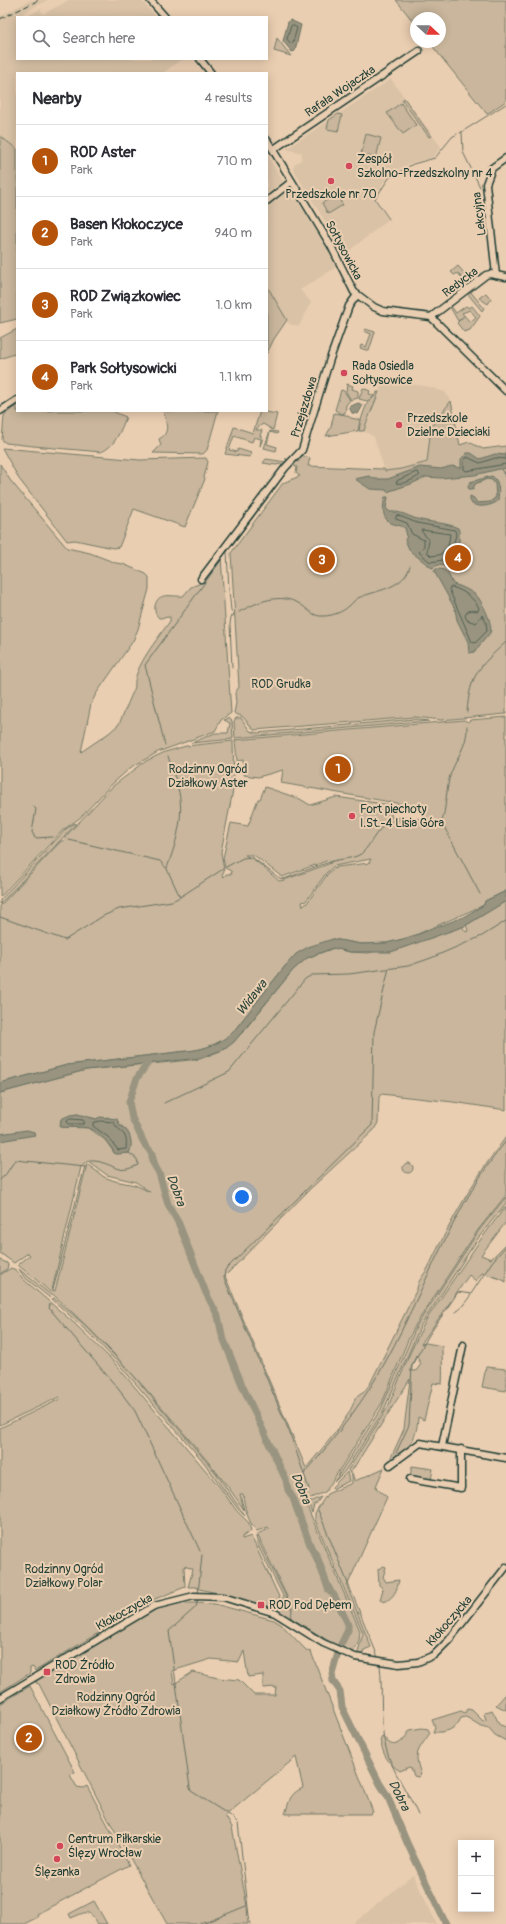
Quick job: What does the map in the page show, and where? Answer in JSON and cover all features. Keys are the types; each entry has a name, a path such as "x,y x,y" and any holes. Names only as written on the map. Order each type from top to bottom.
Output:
{"street":[{"path":"150,0 164,16"},
{"name":"Rafała Wojaczka","path":"274,149 419,51"},
{"path":"201,60 211,72"},
{"name":"Sołtysowicka","path":"268,141 274,149 291,182 331,246 348,282 357,295 374,307 383,310 431,317"},
{"name":"Lekcyjna","path":"496,275 486,184 492,168 506,158"},
{"path":"268,200 291,182"},
{"name":"Redycka","path":"431,317 486,275 506,277"},
{"name":"Przejazdowa","path":"201,580 285,468 302,450 330,359 349,306 357,295"},
{"path":"431,317 506,391"},
{"path":"0,411 16,401"},
{"path":"442,1446 463,1345"},
{"path":"390,1465 420,1443 506,1458"},
{"path":"410,1479 461,1488 461,1449"},
{"name":"Kłokoczycka","path":"0,1698 154,1606 201,1595 223,1597 275,1613 334,1649 346,1654 371,1660 408,1664 418,1662 434,1655 449,1640 506,1567"}],"shaded area":[{"path":"31,0 48,0 23,13 24,16 16,16 16,60 181,60 164,72 16,72 16,148 0,136 0,16"},
{"path":"69,0 141,0 155,16 28,16 40,9 43,14"},
{"name":"Zespół Szkolno-Przedszkolny nr 4","path":"391,79 441,147 433,158 413,162 386,178 374,199 388,220 345,254 293,169 295,164 301,160 302,153 286,149"},
{"path":"268,157 283,181 268,193"},
{"path":"288,191 292,193 326,247 336,267 300,290 311,302 299,326 289,324 268,288 268,206"},
{"name":"Przedszkole Dzielne Dzieciaki","path":"385,377 412,385 426,386 445,392 451,401 431,427 427,461 401,469 385,471 374,437 364,431"},
{"path":"413,1875 437,1924 353,1924"}],"green space":[{"path":"396,0 506,0 506,101 487,114 434,48 446,48 446,12 410,12 410,18"},
{"path":"277,38 291,56 274,51"},
{"path":"404,98 431,136 429,137 402,100"},
{"path":"401,103 416,125 403,134 387,113"},
{"path":"338,114 342,115 338,131 327,129 329,120"},
{"path":"366,134 381,138 376,158 361,154"},
{"path":"0,136 16,148 16,319 0,323"},
{"path":"336,195 343,205 328,214 322,203 329,199 331,200"},
{"path":"458,266 472,282 461,290 457,284 460,287 465,283 458,273 454,275 451,272"},
{"path":"268,288 287,320 268,351"},
{"path":"470,291 484,308 482,311 467,293"},
{"path":"486,293 491,299 488,304 479,298"},
{"path":"451,306 456,313 466,306 469,308 472,306 480,316 470,330 464,332 457,323 464,316 458,321 450,307","holes":["470,310 476,317 470,322 462,313"]},
{"path":"365,329 375,332 369,351 360,348 361,345 366,347 371,334 364,331"},
{"path":"16,330 16,353 0,359 0,338"},
{"path":"347,384 353,386 352,389 358,391 358,398 351,400 346,392"},
{"path":"363,388 370,391 369,394 375,396 367,401 359,399"},
{"path":"341,390 344,391 350,400 346,405 345,413 341,414 335,410"},
{"path":"377,392 379,392 364,431 359,431 367,404"},
{"name":"ROD Grudka","path":"451,401 460,445 469,442 483,449 506,446 506,714 441,720 415,717 254,730 243,717 234,713 236,703 235,693 239,687 231,553 283,483 300,476 296,473 297,467 294,466 293,461 295,459 298,462 300,459 298,457 301,455 310,458 308,466 384,469 385,471 401,469 427,462 431,427"},
{"path":"16,406 16,412 114,412 126,417 114,442 106,450 101,452 6,443 2,440 4,415"},
{"path":"163,412 218,412 207,450 203,454 153,453 161,445 159,439 165,434 167,427"},
{"path":"260,412 277,414 273,430 263,424 257,428 256,430 262,430 260,436 263,438 260,446 261,439 254,437 252,442 234,436 229,450 237,452 238,449 251,453 250,457 225,454 234,427 253,433"},
{"path":"334,413 360,420 358,431 326,436 331,427"},
{"path":"270,431 278,432 277,434 270,432 267,444 277,447 276,451 264,448"},
{"path":"2,448 140,460 206,458 208,462 204,477 205,479 185,527 134,509 119,547 113,548 75,540 67,541 19,479"},
{"path":"286,458 288,461 286,463 276,465 263,463 266,459 286,462"},
{"path":"0,464 10,480 67,548 90,553 116,563 123,564 146,574 149,577 149,589 138,629 133,641 96,694 91,704 81,752 109,733 119,724 135,687 135,680 142,662 170,621 170,617 159,618 157,616 155,606 159,598 166,596 183,596 191,587 201,583 221,556 231,713 221,720 215,731 158,752 130,768 110,786 81,817 63,830 0,897"},
{"name":"Rodzinny Ogród Działkowy Aster","path":"506,717 506,891 485,901 484,905 411,937 387,943 361,944 333,939 286,965 233,1032 225,1039 211,1046 196,1050 67,1065 0,1083 0,906 61,841 64,841 65,837 113,786 146,761 165,752 186,746 233,741 234,785 221,852 224,871 222,875 224,877 226,874 232,874 231,871 225,868 223,858 231,823 248,826 258,799 260,799 265,787 300,799 310,805 336,797 391,805 391,817 422,819 425,808 281,783 283,770 258,777 244,775 243,760 237,761 235,740 464,720 468,722 470,720","holes":["245,855 254,855 282,877 329,860 331,863 279,881 256,861","371,859 369,863 337,867 329,872 307,903 303,906 302,902 306,901 327,872 334,866"]},
{"path":"229,718 232,721 233,739 191,743 215,733 228,733 230,723 224,720"},
{"path":"236,718 241,718 250,731 257,733 415,719 429,721 235,738 234,721"},
{"path":"75,823 76,824 0,904 0,900 66,829"},
{"path":"506,901 506,1110 453,1102 381,1094 379,1097 378,1123 373,1131 310,1189 225,1276 306,1468 342,1424 353,1406 355,1398 364,1392 370,1384 420,1280 428,1268 454,1217 473,1184 506,1137 506,1195 478,1230 416,1324 382,1403 328,1488 325,1492 306,1500 307,1503 321,1497 316,1504 314,1504 312,1513 309,1505 307,1506 360,1631 359,1641 353,1653 337,1646 291,1618 292,1607 257,1534 269,1529 268,1527 257,1531 251,1524 244,1503 243,1494 240,1494 244,1510 209,1463 98,1337 39,1282 18,1265 30,1255 28,1253 14,1263 0,1253 0,1093 86,1070 146,1064 137,1079 128,1103 129,1113 143,1144 151,1154 151,1161 157,1171 165,1199 203,1287 216,1314 223,1340 235,1365 243,1390 254,1409 284,1477 293,1507 327,1591 332,1597 341,1615 345,1614 330,1584 286,1477 244,1385 225,1338 219,1317 208,1296 182,1229 168,1201 154,1152 143,1138 133,1115 131,1105 138,1079 144,1069 151,1064 200,1059 225,1049 243,1032 293,970 307,958 334,948 350,952 368,953 430,938 462,926 466,932 468,931 466,925","holes":["77,1114 96,1119 108,1117 123,1127 129,1134 129,1153 115,1154 105,1140 89,1128 61,1127 61,1120","88,1161 107,1175 136,1182 150,1192 135,1185 104,1177 87,1164 55,1291 52,1290 81,1167"]},
{"path":"408,1163 413,1168 408,1173 403,1168"},
{"path":"506,1197 506,1203 479,1237 421,1325 383,1412 345,1471 334,1482 381,1409 417,1325 480,1229"},
{"path":"506,1206 506,1222 481,1255 491,1259 506,1244 506,1282 482,1273 476,1281 469,1275 421,1344 426,1343 442,1346 442,1384 433,1383 424,1420 418,1417 416,1433 410,1445 401,1455 388,1464 404,1429 410,1379 351,1472 355,1481 384,1468 376,1486 377,1489 387,1497 347,1586 371,1647 364,1650 362,1656 359,1655 358,1652 363,1633 315,1520 315,1513 327,1494 352,1483 352,1477 348,1470 388,1407 410,1353 426,1320 481,1239","holes":["416,1355 421,1364 416,1371 410,1371"]},
{"path":"0,1260 8,1265 7,1269 0,1274"},
{"name":"Rodzinny Ogród Działkowy Polar","path":"11,1268 16,1270 23,1279 74,1323 111,1359 219,1486 236,1510 249,1523 251,1531 242,1537 242,1539 251,1536 280,1599 275,1609 236,1597 199,1589 196,1587 188,1587 193,1569 184,1566 185,1587 155,1599 35,1671 33,1667 30,1668 30,1673 0,1692 0,1428 60,1399 59,1397 0,1425 0,1275"},
{"path":"19,1269 51,1295 50,1298 24,1277"},
{"path":"54,1298 86,1326 133,1375 217,1474 245,1516 238,1509 202,1460 115,1360 52,1299"},
{"path":"486,1367 506,1369 506,1391 482,1387"},
{"path":"412,1466 433,1469 431,1480 410,1476"},
{"path":"347,1472 349,1481 332,1489 332,1487"},
{"path":"256,1536 291,1607 292,1612 290,1618 277,1612 282,1604 283,1596 258,1546"},
{"path":"384,1566 386,1567 383,1577 386,1582 399,1580 394,1593 384,1602 380,1600 383,1589 379,1585 378,1569"},
{"name":"Rodzinny Ogród Działkowy Źródło Zdrowia","path":"175,1604 215,1604 274,1620 282,1625 307,1651 311,1652 373,1812 370,1814 285,1814 292,1795 303,1788 296,1757 225,1816 232,1827 247,1906 248,1924 206,1924 205,1921 198,1924 167,1924 106,1815 39,1684 36,1683 37,1679 156,1609","holes":["244,1651 248,1677 263,1675 263,1688 276,1687 275,1695 254,1695 239,1680 218,1678 193,1672 174,1684 172,1671 211,1659 239,1662"]},
{"name":"Centrum Piłkarskie Ślęzy Wrocław","path":"30,1686 75,1772 70,1775 77,1787 83,1788 87,1786 129,1865 37,1914 38,1917 24,1924 0,1924 0,1704"},
{"path":"506,1694 506,1710 496,1705"},
{"path":"467,1709 472,1710 483,1721 486,1720 484,1713 492,1710 500,1725 506,1727 506,1741 495,1735 489,1728 481,1726 466,1717 461,1718 459,1722 450,1730 433,1732 435,1727 432,1720 461,1711 465,1713"},
{"path":"422,1728 428,1729 430,1733 418,1752 417,1761 421,1774 418,1777 414,1776 411,1768 409,1767 400,1771 392,1765 384,1754 380,1740 382,1736 389,1743 396,1744 402,1741 410,1730"},
{"path":"94,1901 107,1924 98,1924 89,1913 80,1914 71,1918 69,1914"}],"water":[{"path":"290,20 301,25 295,51 292,52 283,41 288,22"},
{"path":"358,403 363,405 358,414 352,413 349,407"},
{"path":"467,453 471,453 480,459 495,454 506,455 506,468 502,469 506,478 501,469 475,475 441,478 426,477 387,492 386,490 370,489 355,479 369,476 375,479 388,479 420,467 441,469 452,466 461,468 461,459"},
{"path":"492,476 498,484 498,501 485,506 472,504 470,496 474,498 477,503 490,502 496,497 495,484 492,480 487,479 475,484 473,489 469,489 468,487 470,482"},
{"path":"385,497 388,497 386,508 390,512 401,513 417,519 458,528 459,539 457,548 453,559 448,558 452,562 451,568 440,564 432,568 410,551 405,540 407,536 405,528 391,523 384,515 383,508"},
{"path":"436,569 446,571 453,584 465,588 476,595 487,613 491,629 490,633 474,652 469,653 468,642 457,620 455,609 434,571"},
{"path":"506,891 506,901 465,926 391,952 350,952 333,948 307,958 293,970 234,1042 225,1049 200,1058 86,1070 0,1093 0,1083 67,1065 196,1050 211,1046 225,1039 233,1032 286,965 296,954 308,947 333,939 361,944 387,943 411,937 463,917 484,905 485,901"},
{"path":"77,1114 96,1119 100,1117 117,1119 120,1126 129,1133 131,1145 129,1153 115,1154 97,1132 89,1128 60,1127 61,1119"},
{"path":"27,1130 34,1132 35,1135 0,1141 0,1134"}],"waterway":[{"path":"460,133 506,104"},
{"path":"462,132 463,152 480,187"},
{"path":"389,219 375,199 389,178 413,164 435,158 452,137 457,134"},
{"path":"232,668 230,624 231,617 234,615 231,610 227,552 278,484"},
{"path":"165,745 145,665 222,559"},
{"path":"239,612 261,602 285,599 292,600 319,616 334,614 341,612 358,598 396,584 407,574 410,566"},
{"path":"467,712 468,699 478,672 489,658 506,642"},
{"path":"226,867 243,858 252,857 279,878 284,879 314,867 362,854 381,828 393,821 404,820 428,824 442,822 449,779 463,747 467,734 467,726"},
{"path":"167,868 178,834 181,807 178,788 168,756"},
{"path":"33,806 36,809 32,832 35,838 52,837"},
{"path":"442,823 480,894"},
{"path":"69,840 160,861 167,869 180,897 223,869"},
{"path":"0,917 65,940 103,916 119,909 172,901 180,897"},
{"path":"164,1103 229,1072 305,979 312,975 349,974 408,966 431,958 482,936 506,921"},
{"path":"389,968 374,1032 372,1125 225,1270 224,1278 289,1431 304,1474 327,1447 369,1389 401,1332 471,1191 506,1141"},
{"name":"Dobra","path":"150,1060 137,1078 129,1102 132,1118 145,1145 152,1153 152,1161 159,1173 168,1204 179,1224 206,1293 218,1316 222,1335 242,1385 286,1480 288,1490 293,1498 312,1550 317,1556 329,1591 334,1595 348,1624 348,1630 340,1646 332,1674 333,1681 340,1691 342,1707 380,1784 387,1795 408,1845 446,1924"},
{"path":"90,1161 98,1161 120,1169 127,1169 138,1165 137,1159 129,1153"},
{"path":"0,1180 15,1160 85,1167"},
{"path":"53,1290 85,1166"},
{"path":"396,1453 409,1425 412,1365 429,1335 458,1292 471,1294 492,1262 506,1246"},
{"path":"456,1312 471,1295"},
{"path":"50,1304 49,1308 116,1386 135,1411 200,1551"},
{"path":"304,1474 309,1489"},
{"path":"318,1510 378,1657"},
{"path":"198,1594 202,1555"},
{"path":"198,1599 196,1607 169,1631 190,1788 191,1791 231,1816 238,1823 250,1924"},
{"path":"380,1665 382,1718 386,1748 392,1766 418,1815"},
{"path":"202,1924 246,1906"}],"railway":[{"path":"0,19 39,0"}],"place":[{"name":"Zespół Szkolno-Przedszkolny nr 4","path":"349,166"},
{"name":"Przedszkole nr 70","path":"331,181"},
{"name":"Rada Osiedla Sołtysowice","path":"344,373"},
{"name":"Przedszkole Dzielne Dzieciaki","path":"399,425"},
{"name":"Park Sołtysowicki","path":"458,558"},
{"name":"ROD Związkowiec","path":"322,560"},
{"name":"ROD Aster","path":"338,769"},
{"name":"Fort piechoty I.St.-4 Lisia Góra","path":"352,816"},
{"name":"ROD Pod Dębem","path":"261,1605"},
{"name":"ROD Źródło Zdrowia","path":"47,1672"},
{"name":"Basen Kłokoczyce","path":"29,1738"},
{"name":"Centrum Piłkarskie Ślęzy Wrocław","path":"60,1846"},
{"name":"Ślęzanka","path":"57,1859"}],"water label":[{"name":"Widawa","path":"251,997"}]}
